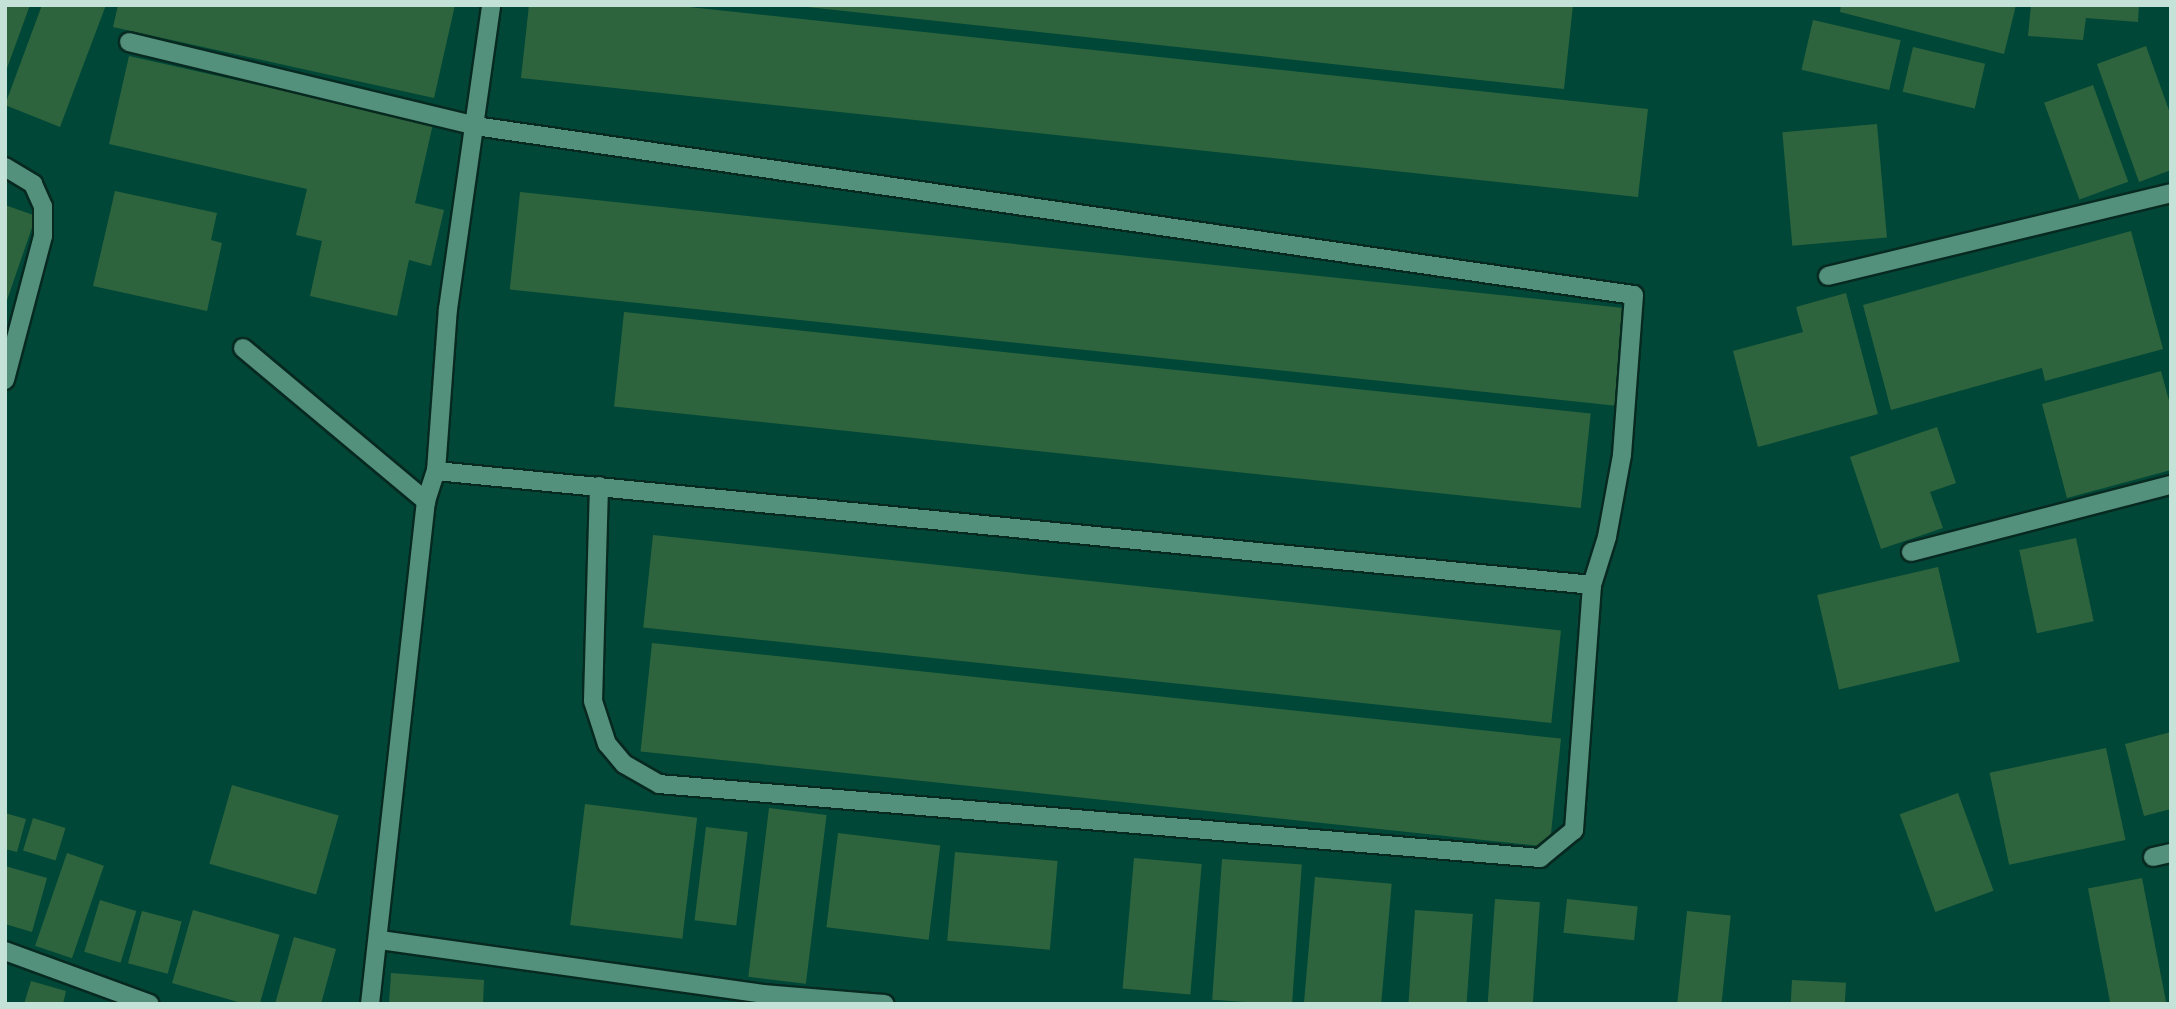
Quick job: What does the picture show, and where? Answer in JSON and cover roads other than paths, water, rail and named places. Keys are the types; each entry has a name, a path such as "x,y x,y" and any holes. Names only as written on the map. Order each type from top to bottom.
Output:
{"street":[{"path":"370,1004 380,940 426,501 436,471 448,309 491,5"},
{"path":"129,42 475,126 1634,295 1622,455 1607,537 1592,584 1574,830 1540,858 659,784 624,764 607,744 593,701 599,486"},
{"path":"5,167 33,184 43,206 43,236 5,380"},
{"path":"1828,276 2171,193"},
{"path":"243,348 426,501"},
{"path":"436,471 1592,584"},
{"path":"1911,552 2171,485"},
{"path":"2153,857 2171,853"},
{"path":"380,940 750,992 885,1004"},
{"path":"5,951 150,1004"}]}
